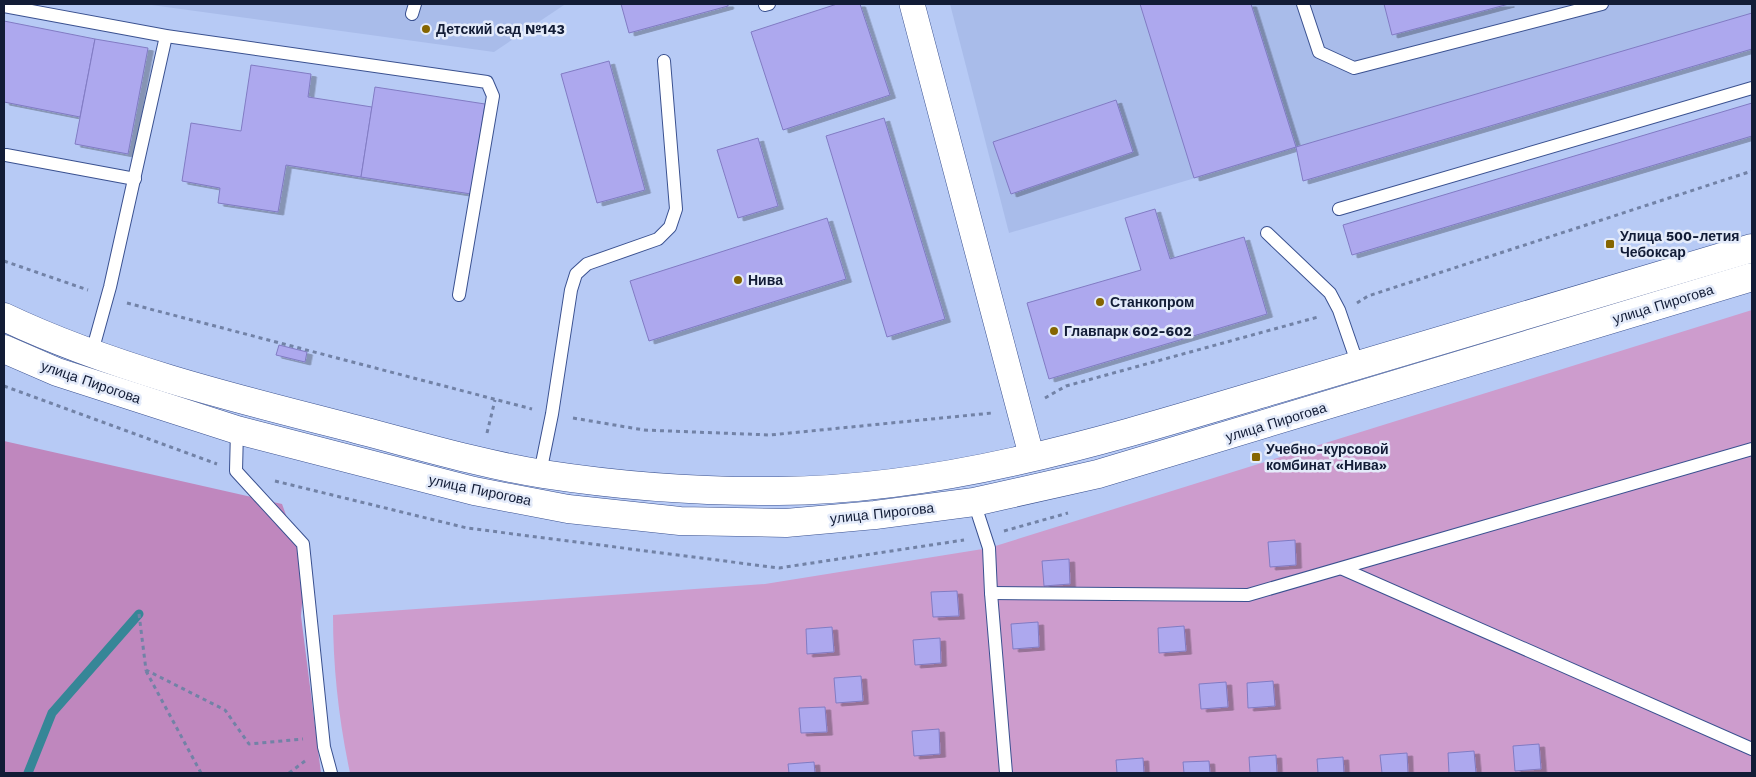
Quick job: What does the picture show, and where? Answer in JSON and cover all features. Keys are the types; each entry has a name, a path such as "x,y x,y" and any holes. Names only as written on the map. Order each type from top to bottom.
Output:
{"main road":[{"name":"улица Пирогова","path":"4,317 92,352 244,401 480,461 540,473 614,484 693,490 783,491 869,485 966,472 1102,441 1752,248"},
{"name":"улица Пирогова","path":"4,349 82,380 237,430 474,491 568,509 680,521 786,522 875,515 974,502 1098,474 1752,277"},
{"path":"82,380 92,352"},
{"path":"1358,365 1368,394"},
{"path":"237,430 244,401"},
{"path":"1032,458 1039,488"},
{"path":"966,472 974,502"},
{"path":"535,502 540,473"}],"street":[{"path":"912,4 1032,458"}],"lane":[{"path":"1303,4 1319,52 1354,68 1602,4"},
{"path":"4,6 166,36 487,82 493,96 459,295"},
{"path":"92,352 110,287 166,36"},
{"path":"540,473 552,414 571,290 576,274 587,264 658,239 670,227 676,209 664,61"},
{"path":"1339,209 1752,88"},
{"path":"6,156 135,180"},
{"path":"1267,233 1330,293 1339,310 1358,365"},
{"path":"237,430 236,471 303,544 323,737 332,773"},
{"path":"991,593 1248,595 1752,449"},
{"path":"974,502 989,548 1006,773"},
{"path":"1343,569 1752,749"}],"path":[{"path":"1350,307 1368,296 1752,171"},
{"path":"4,261 94,292"},
{"path":"120,300 536,410"},
{"path":"1038,402 1066,386 1326,315"},
{"path":"486,435 495,400"},
{"path":"564,416 644,430 770,435 1001,412"},
{"path":"139,614 146,670 202,773"},
{"path":"146,670 225,710 249,744 323,737"}],"shaded area":[{"name":"Детский сад №143","path":"144,4 564,4 564,5 494,52"},
{"path":"950,4 1752,4 1752,13 1009,233"},
{"path":"1752,310 1752,773 350,773 337,694 333,615 765,584 989,548"},
{"path":"4,441 282,504 305,567 301,616 321,773 4,773"}],"building":[{"path":"621,4 728,4 728,6 629,33"},
{"path":"837,4 860,4 890,95 783,130 751,32"},
{"path":"1140,4 1251,4 1296,147 1194,178"},
{"path":"1384,4 1509,4 1392,35"},
{"path":"1752,13 1752,49 1303,181 1296,147"},
{"path":"4,21 95,39 80,117 4,102"},
{"path":"95,39 148,48 128,154 75,144"},
{"path":"609,61 645,190 597,203 561,74"},
{"path":"251,65 311,74 308,97 372,107 361,177 286,165 278,212 218,203 220,188 182,181 191,123 241,131"},
{"path":"375,87 485,104 471,194 361,177"},
{"path":"1116,100 1133,152 1011,194 993,142"},
{"path":"1752,103 1752,136 1352,255 1343,225"},
{"path":"884,118 945,319 887,337 826,136"},
{"path":"758,138 778,206 738,218 717,150"},
{"path":"1155,209 1170,259 1244,237 1267,314 1049,379 1027,303 1141,270 1125,218"},
{"name":"Нива","path":"827,218 846,279 649,341 630,281"},
{"path":"279,345 307,352 305,362 276,355"},
{"path":"1295,540 1296,565 1270,567 1268,542"},
{"path":"1069,559 1070,584 1044,586 1042,561"},
{"path":"957,591 959,616 933,617 931,592"},
{"path":"1038,622 1039,647 1013,649 1011,624"},
{"path":"1184,626 1186,651 1159,653 1158,628"},
{"path":"832,627 834,652 807,654 806,629"},
{"path":"940,638 941,663 915,665 913,640"},
{"path":"861,676 863,701 836,703 834,678"},
{"path":"1273,681 1275,706 1248,708 1247,683"},
{"path":"1226,682 1228,707 1201,709 1199,684"},
{"path":"825,707 827,732 801,733 799,708"},
{"path":"939,729 940,754 914,756 912,731"},
{"path":"1539,744 1541,769 1515,771 1513,746"},
{"path":"1474,751 1476,773 1449,773 1448,753"},
{"path":"1407,753 1408,773 1382,773 1380,755"},
{"path":"1276,755 1277,773 1250,773 1249,757"},
{"path":"1343,757 1344,773 1318,773 1317,759"},
{"path":"1143,758 1144,773 1117,773 1116,760"},
{"path":"1209,761 1210,773 1184,773 1183,762"},
{"path":"814,762 815,773 789,773 788,764"}],"waterway":[{"path":"28,773 52,713 139,614"}],"place":[{"name":"Детский сад №143","path":"426,29"},
{"name":"Улица 500-летия Чебоксар","path":"1610,244"},
{"name":"Нива","path":"738,280"},
{"name":"Станкопром","path":"1100,302"},
{"name":"Главпарк 602-602","path":"1054,331"},
{"name":"Учебно-курсовой комбинат «Нива»","path":"1256,457"}]}
